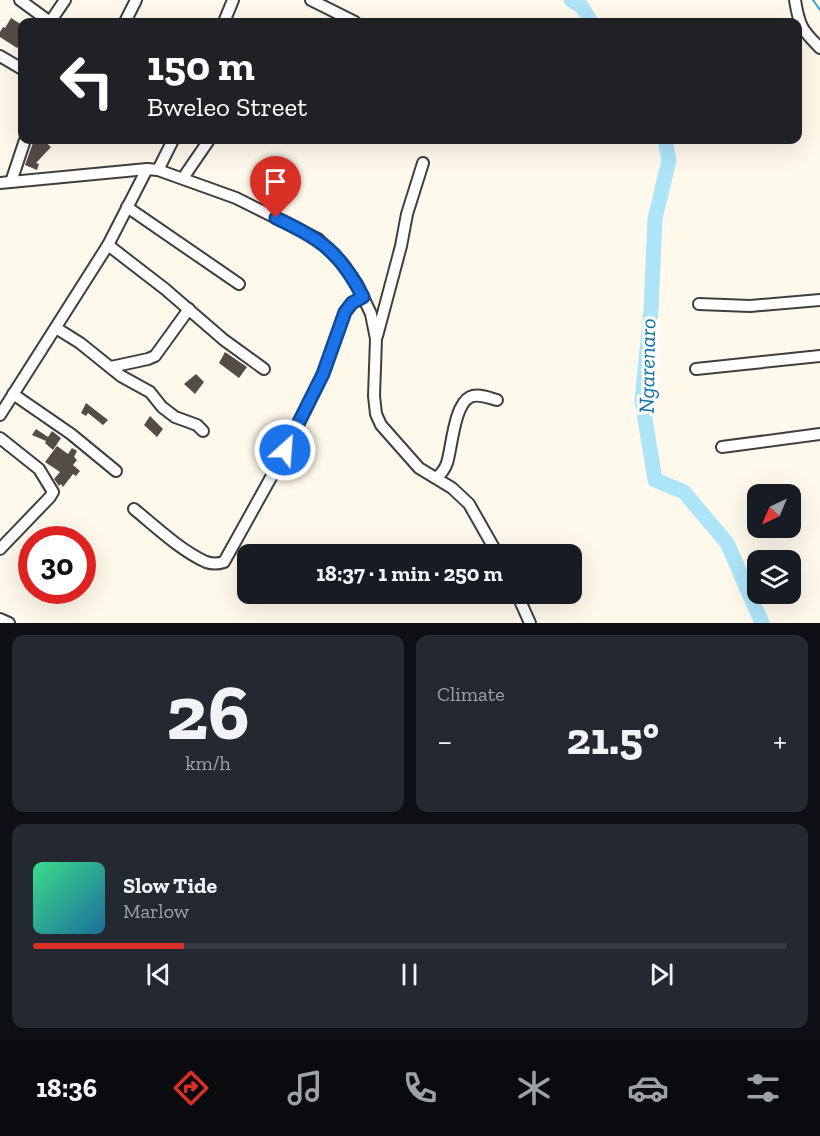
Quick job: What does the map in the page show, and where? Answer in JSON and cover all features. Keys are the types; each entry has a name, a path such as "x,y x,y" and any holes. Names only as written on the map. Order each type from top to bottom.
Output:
{"street":[{"path":"20,0 45,18"},
{"path":"53,18 65,0"},
{"path":"127,18 136,0"},
{"path":"226,18 233,0"},
{"path":"311,0 326,3 349,18"},
{"path":"795,0 799,18"},
{"path":"802,27 820,48"},
{"path":"0,56 18,66"},
{"path":"23,144 5,183 153,170 183,178 242,201 318,239 343,264 363,297 371,314 376,339"},
{"path":"0,415 108,245 128,207 170,144"},
{"path":"183,178 206,144"},
{"path":"423,163 406,214 401,246 376,339 374,396 376,414 381,425 419,468 452,488 469,504 492,544"},
{"path":"128,207 239,284"},
{"path":"108,245 189,309 224,340 264,369"},
{"path":"134,509 175,542 207,562 218,564 224,562 279,463 323,374 345,312 352,303 363,297"},
{"path":"699,304 750,306 820,300"},
{"path":"111,367 155,356 189,309"},
{"path":"56,328 80,343 121,376 150,392 175,417 197,425 203,431"},
{"path":"696,369 820,356"},
{"path":"13,394 64,429 116,471"},
{"path":"436,478 446,465 465,400 471,396 497,400"},
{"path":"722,447 820,434"},
{"path":"0,438 39,469 53,492 0,549"},
{"path":"521,604 530,623"},
{"path":"0,619 9,623"}],"building":[{"path":"11,18 18,22 17,48 0,37 0,32 3,27 5,28"},
{"path":"33,144 48,144 51,147 36,163 39,164 37,170 25,165"},
{"path":"225,352 247,367 239,378 219,363"},
{"path":"196,374 204,382 195,394 184,384"},
{"path":"86,403 108,420 103,425 88,413 86,416 81,413"},
{"path":"150,416 163,429 157,437 144,425"},
{"path":"36,429 48,437 52,431 61,438 53,450 45,443 46,441 32,435"},
{"path":"57,446 68,454 72,448 77,451 74,457 77,460 73,465 80,471 76,476 73,474 63,487 61,484 59,486 54,479 60,472 45,462"}],"waterway":[{"name":"Ngarenaro","path":"571,0 582,7 589,18"},
{"path":"813,0 820,10"},
{"name":"Ngarenaro","path":"666,144 669,160 655,219 651,310 642,400 655,480 684,492 727,543 762,623"}],"route":[{"path":"276,218 318,239 343,264 363,297 352,303 345,312 323,374 285,450"}]}
